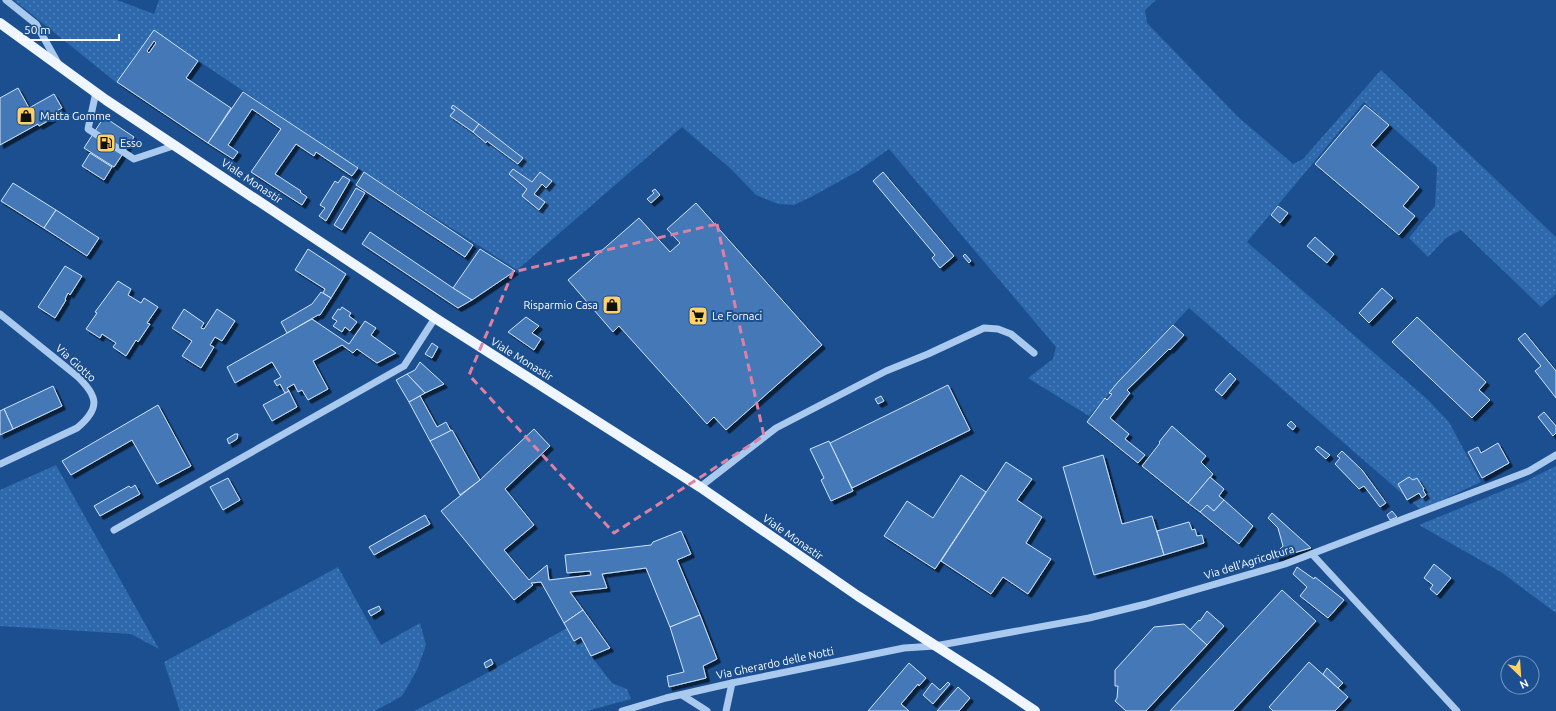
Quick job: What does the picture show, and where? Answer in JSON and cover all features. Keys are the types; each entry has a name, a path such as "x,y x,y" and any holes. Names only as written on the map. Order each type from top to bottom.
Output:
{"main road":[{"name":"Viale Monastir","path":"0,23 96,92 435,318 700,487 858,596 1035,711"}],"street":[{"path":"6,0 36,24 60,67"},
{"path":"96,92 88,129 134,159 176,145"},
{"name":"Via Giotto","path":"0,314 77,376 89,387 94,397 88,419 77,428 63,436 0,464"},
{"path":"114,530 404,366 435,318"},
{"path":"700,487 776,428 886,371 928,354 984,328 998,329 1011,334 1034,353"},
{"name":"Via dell'Agricoltura","path":"935,646 1096,616 1146,604 1285,564 1529,471 1556,455"},
{"path":"1312,554 1457,711"},
{"name":"Via Gherardo delle Notti","path":"622,711 666,698 732,683 904,648 935,646"},
{"path":"726,711 732,683"},
{"path":"682,695 707,711"}],"highlighted area":[{"path":"717,224 764,436 614,533 469,375 513,272"}],"shaded area":[{"path":"14,0 117,0 154,14 159,0 1156,0 1145,10 1147,23 1238,117 1293,164 1303,159 1381,70 1556,237 1556,294 1541,307 1461,230 1446,238 1428,257 1409,238 1435,206 1437,167 1364,102 1247,242 1427,399 1449,422 1481,482 1421,510 1189,308 1089,416 1028,378 1053,359 1056,347 889,149 858,171 811,197 794,205 778,204 756,195 731,169 682,127 517,270 364,172 154,31 117,83"},
{"path":"56,465 159,649 131,634 0,626 0,490"},
{"path":"1556,466 1556,613 1501,572 1419,525 1524,482"},
{"path":"338,567 381,645 420,623 426,645 417,670 402,696 375,711 180,711 164,662"},
{"path":"567,628 574,641 581,637 591,656 612,683 627,689 631,699 587,711 414,711 476,679"}],"building":[{"path":"154,30 198,61 186,78 231,108 208,143 117,82","holes":["154,41 156,43 149,53 147,51"]},
{"name":"Matta Gomme","path":"18,88 29,108 54,94 62,108 51,114 53,118 39,126 38,124 0,145 0,98"},
{"path":"243,92 358,168 352,176 316,152 314,156 296,144 275,174 301,191 300,192 307,197 302,205 251,172 281,129 252,109 228,145 238,152 233,159 208,143"},
{"path":"453,105 479,124 473,132 450,116 455,110 451,108"},
{"path":"1365,105 1389,125 1371,145 1419,187 1403,206 1415,216 1399,235 1315,164"},
{"path":"104,117 134,137 114,167 84,148"},
{"path":"479,124 523,158 518,164 487,141 486,143 473,132"},
{"path":"90,153 112,167 104,180 82,166"},
{"path":"513,169 532,182 540,172 552,181 546,188 542,184 534,194 545,202 539,210 522,196 527,189 509,174"},
{"path":"364,172 473,245 465,257 356,185"},
{"path":"883,172 954,256 940,268 932,258 935,255 873,181"},
{"path":"343,176 350,180 326,221 319,216 325,208 320,205 335,181 338,183"},
{"path":"13,183 56,210 44,228 1,201"},
{"path":"356,188 365,193 342,230 334,225"},
{"path":"655,189 660,195 651,203 647,199 654,193 652,191"},
{"name":"Le Fornaci","path":"696,203 822,345 726,430 714,417 707,424 619,326 613,332 568,280 639,218 670,252 680,243 667,229"},
{"path":"1278,206 1288,213 1280,223 1271,215"},
{"path":"56,210 99,238 87,256 44,228"},
{"path":"370,232 472,300 458,308 362,244"},
{"path":"1315,237 1334,254 1327,263 1307,246"},
{"path":"308,249 346,274 331,298 323,293 325,289 295,270"},
{"path":"480,249 515,271 472,300 453,288"},
{"path":"965,254 971,261 969,263 963,256"},
{"path":"65,266 82,276 70,295 68,293 65,299 66,300 55,318 38,307"},
{"path":"118,281 131,289 128,295 141,303 144,298 158,307 147,323 150,324 138,342 136,340 126,356 113,347 116,343 102,334 100,338 86,329 97,313 95,312"},
{"path":"1382,288 1393,298 1369,323 1359,313"},
{"path":"321,292 331,298 320,315 287,333 281,322 312,304"},
{"path":"342,307 351,313 349,316 357,322 350,331 345,327 342,332 333,326 337,321 332,318 338,309 340,310"},
{"path":"184,309 204,323 201,328 204,329 217,309 235,321 222,341 215,337 210,345 214,347 201,368 182,356 192,341 172,328"},
{"path":"526,317 539,326 532,333 541,339 534,350 508,332"},
{"path":"1417,317 1486,382 1479,390 1490,400 1472,418 1392,342"},
{"path":"312,319 349,344 365,321 376,328 371,335 396,353 377,363 357,349 353,353 342,345 313,361 328,389 308,400 302,390 298,392 294,384 287,388 289,391 285,393 280,384 277,386 274,381 281,377 272,362 235,383 227,367"},
{"path":"1173,325 1184,335 1127,390 1130,393 1110,418 1129,434 1125,439 1145,455 1138,463 1087,422 1105,398 1107,400 1112,394 1109,393 1118,382"},
{"path":"1525,333 1556,371 1556,398 1535,371 1541,366 1518,339"},
{"path":"432,343 438,347 432,358 425,354"},
{"path":"420,362 444,384 425,393 407,374 415,370"},
{"path":"1230,373 1236,379 1222,396 1215,390"},
{"path":"407,374 425,393 409,402 396,380"},
{"path":"948,385 970,430 852,488 830,443"},
{"path":"53,386 62,406 13,429 4,409"},
{"path":"289,391 297,407 272,421 263,405"},
{"path":"420,396 437,427 446,422 451,431 430,441 409,402"},
{"path":"881,396 884,401 878,404 875,399"},
{"path":"158,405 191,466 157,484 132,440 71,475 62,461"},
{"path":"4,409 13,429 0,435 0,411"},
{"path":"1544,412 1556,426 1556,433 1553,436 1538,417"},
{"path":"1291,421 1296,426 1293,430 1287,425"},
{"path":"1172,426 1206,456 1201,462 1213,474 1188,503 1142,466"},
{"path":"534,429 550,446 505,489 534,525 504,550 529,580 547,565 549,580 591,575 590,571 567,573 565,555 651,545 653,542 681,531 691,554 677,560 700,615 670,627 646,568 602,574 607,588 570,592 583,610 564,623 541,582 531,583 533,585 514,600 441,511 480,480"},
{"path":"452,430 480,480 460,495 430,441"},
{"path":"235,434 238,434 237,439 229,444 227,439"},
{"path":"829,441 853,491 831,501 821,480 824,478 810,449"},
{"path":"1498,443 1509,463 1482,478 1468,452 1478,447 1481,453"},
{"path":"1318,446 1330,455 1326,459 1315,449"},
{"path":"1342,451 1362,470 1386,503 1380,507 1364,486 1359,489 1335,464 1340,458 1337,456"},
{"path":"1103,455 1122,524 1152,516 1164,555 1094,575 1063,467"},
{"path":"1006,462 1032,479 1017,500 1042,517 1026,543 1051,559 1028,594 1003,577 991,594 941,561"},
{"path":"961,475 986,492 935,569 884,536 907,501 933,518"},
{"path":"1210,477 1224,489 1219,496 1224,500 1214,511 1207,505 1200,512 1188,503"},
{"path":"1409,477 1413,480 1417,478 1426,495 1422,498 1419,493 1407,500 1398,484"},
{"path":"228,478 240,500 223,510 210,487"},
{"path":"135,485 140,494 100,516 94,506 129,486 131,488"},
{"path":"1224,500 1253,526 1239,544 1200,512 1207,505 1214,511"},
{"path":"1392,511 1397,517 1390,520 1387,515"},
{"path":"1272,513 1311,548 1276,558 1276,553 1283,546 1278,528 1268,518"},
{"path":"425,515 430,524 374,555 369,547"},
{"path":"1189,522 1192,530 1195,529 1197,536 1202,535 1204,543 1164,555 1157,531"},
{"path":"1434,564 1451,578 1437,595 1430,589 1433,585 1424,578"},
{"path":"1297,567 1314,579 1315,577 1344,600 1328,618 1300,596 1307,587 1293,574"},
{"path":"1282,590 1316,621 1233,711 1170,711"},
{"path":"379,606 381,610 371,616 368,611"},
{"path":"583,610 610,648 591,656 581,637 574,641 564,623"},
{"path":"1207,611 1224,626 1207,645 1190,630 1199,620 1200,621"},
{"path":"700,615 717,659 703,666 706,678 669,687 667,676 684,672 670,627"},
{"path":"1184,624 1207,645 1146,711 1126,711 1115,701 1117,698 1118,686 1115,686 1115,670 1154,627"},
{"path":"491,659 493,664 486,668 484,663"},
{"path":"1309,662 1348,697 1335,711 1273,711 1269,707"},
{"path":"909,663 926,678 919,686 918,684 901,704 909,711 868,711"},
{"path":"1327,668 1343,683 1338,688 1323,674"},
{"path":"948,682 950,684 933,704 923,695 932,683 940,690"},
{"path":"958,687 970,698 959,711 937,711"}],"place":[{"name":"Matta Gomme","path":"26,116"},
{"name":"Esso","path":"106,143"},
{"name":"Risparmio Casa","path":"612,305"},
{"name":"Le Fornaci","path":"698,316"}]}
